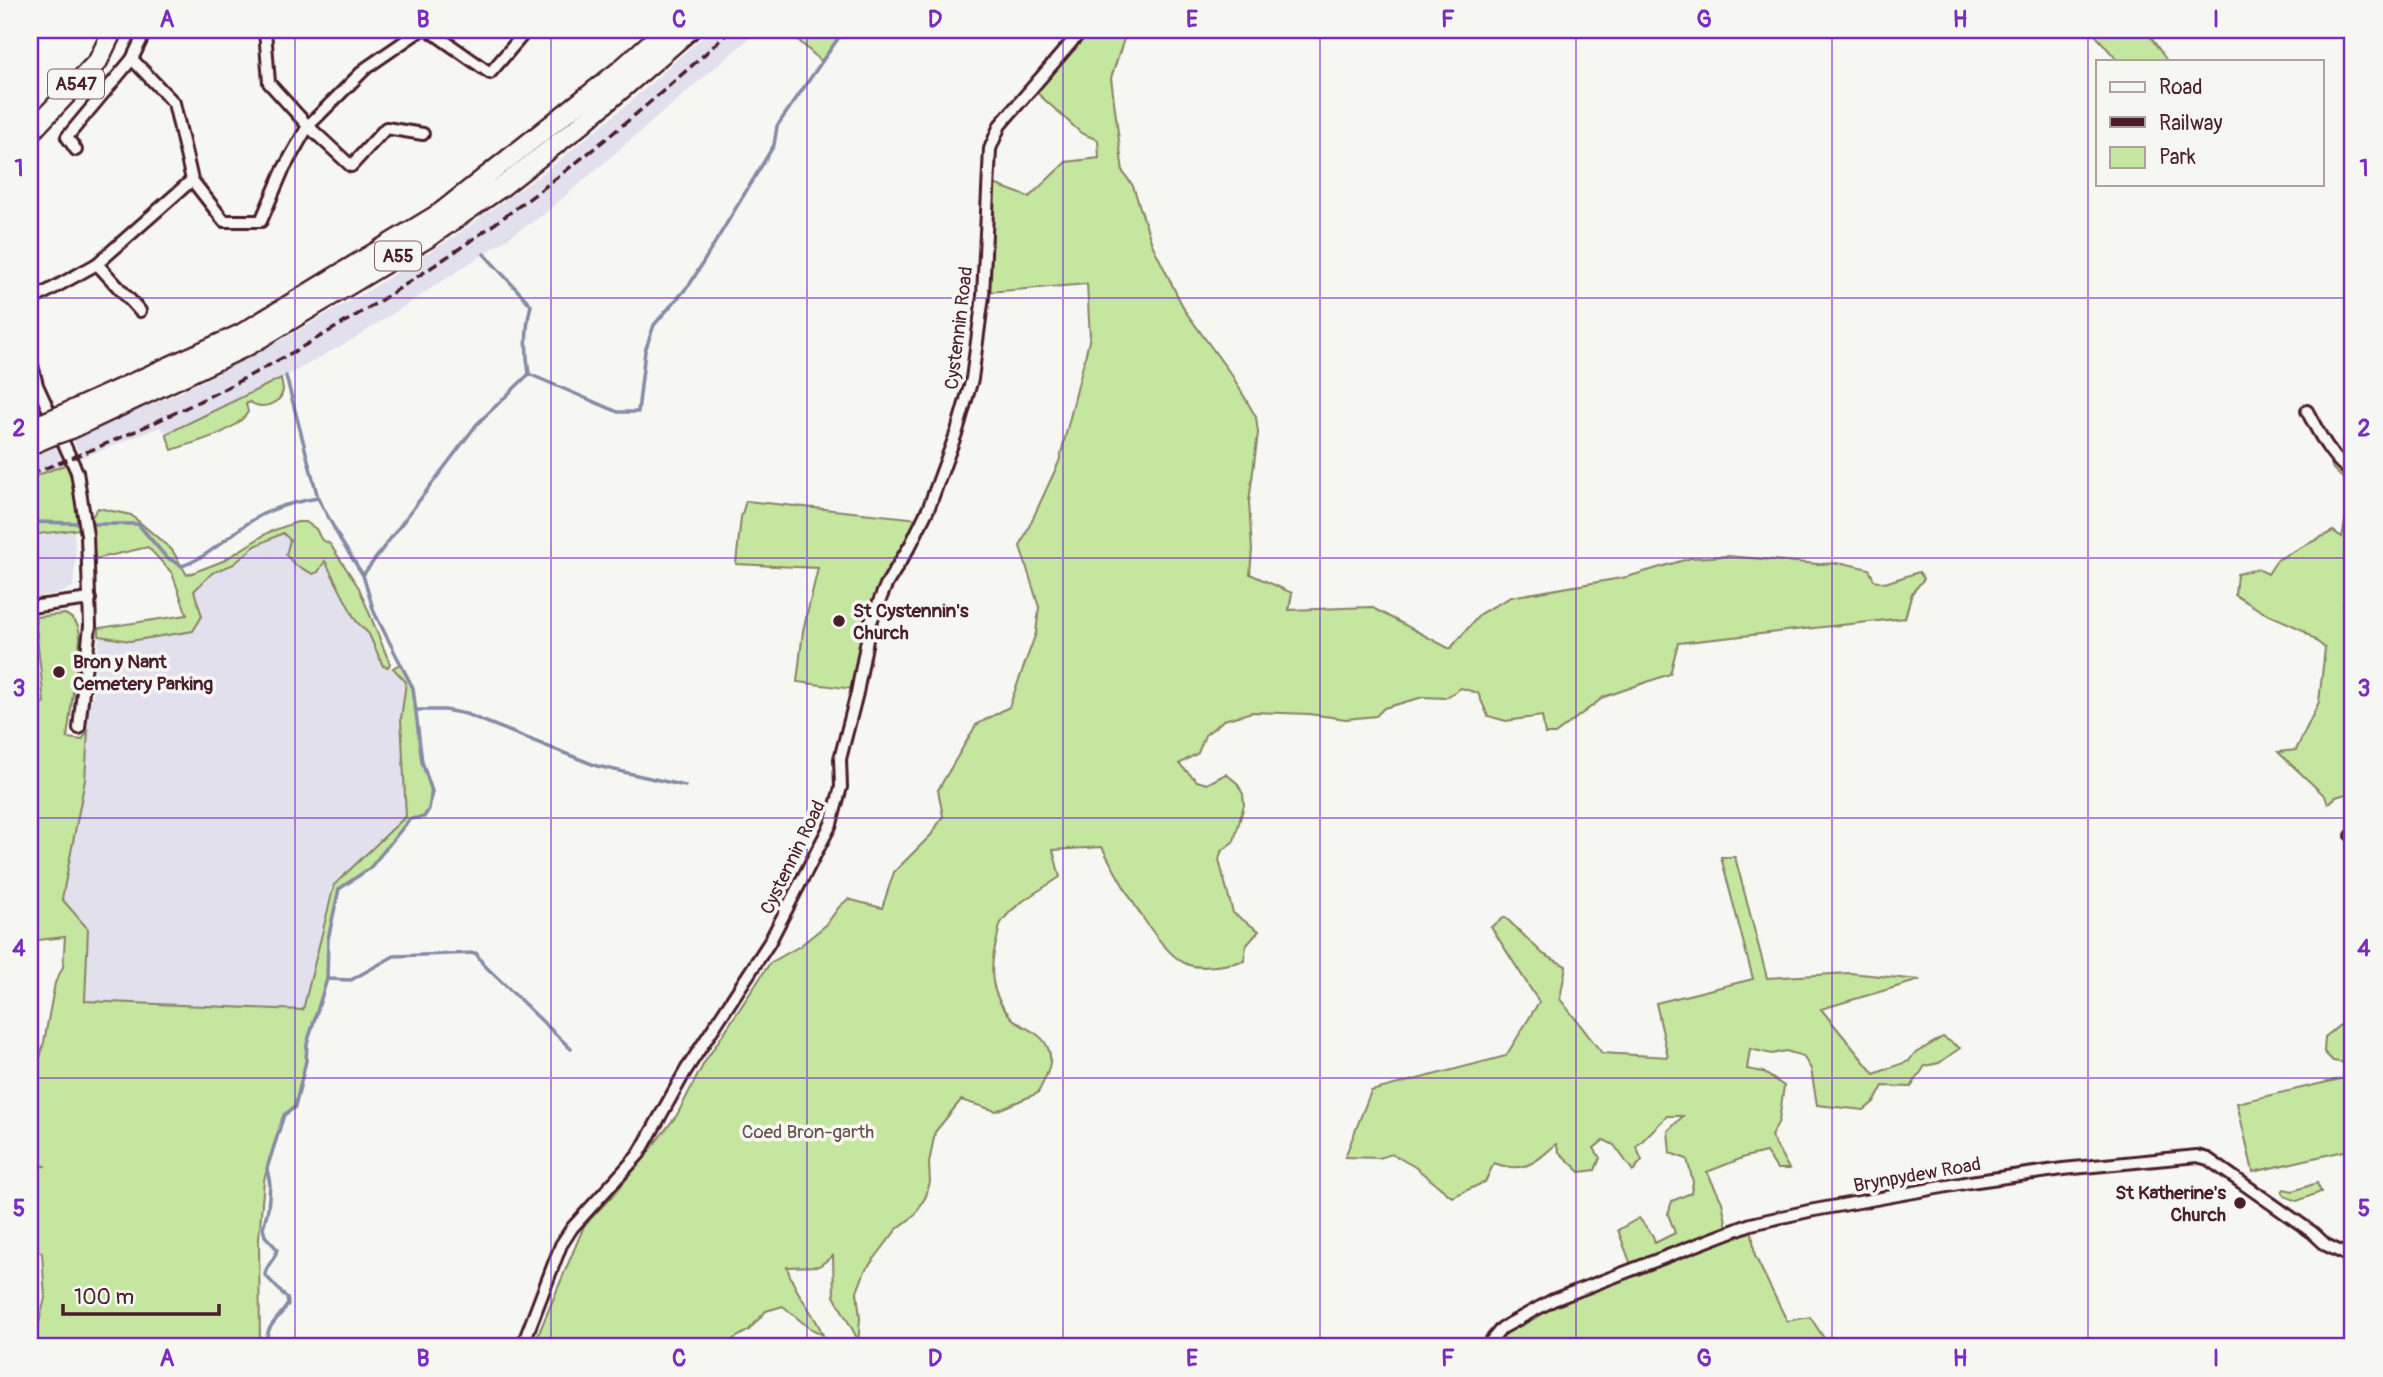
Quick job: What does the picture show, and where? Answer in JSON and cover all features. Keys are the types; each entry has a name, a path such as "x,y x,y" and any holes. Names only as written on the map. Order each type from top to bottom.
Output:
{"main road":[{"name":"A547","path":"30,133 98,61 113,30"},
{"name":"A55","path":"68,421 242,334 440,213 619,71 665,30"},
{"name":"A55","path":"30,444 42,429 68,421 249,345 426,239 503,186 578,127 690,30"}],"street":[{"path":"76,150 67,137 132,58 146,30"},
{"path":"265,30 269,83 308,126 351,166 386,128 423,134"},
{"path":"132,58 174,103 192,180 224,221 261,221 283,170 308,126 366,68 421,30"},
{"path":"429,30 490,73 527,30"},
{"name":"Cystennin Road","path":"522,1347 561,1245 579,1219 639,1154 685,1070 769,943 831,824 841,787 839,759 857,693 874,611 929,507 957,431 972,379 983,296 990,149 1000,125 1082,30"},
{"path":"30,301 97,264 192,180"},
{"path":"97,264 140,311"},
{"path":"30,358 37,385 77,472 87,535 90,599 79,728"},
{"path":"2307,411 2342,466 2353,473"},
{"path":"30,607 90,599"},
{"name":"Brynpydew Road","path":"1486,1347 1502,1328 1553,1300 1751,1224 1970,1182 2063,1169 2196,1156 2208,1159 2326,1245 2353,1258"}],"shaded area":[{"path":"710,30 759,30 543,215 357,337 286,376 166,434 161,427 81,458 72,437 181,392 269,347 366,292 455,236 551,167 628,104"},
{"path":"58,443 67,464 30,478 30,454"},
{"path":"74,530 76,557 73,587 58,594 30,597 30,535"},
{"path":"283,533 325,561 356,621 369,633 383,666 393,668 406,682 401,719 407,816 331,888 303,1011 84,1001 88,929 51,887 87,697 93,697 99,636 130,641 202,616 194,591 212,573 233,564 255,546"}],"green space":[{"path":"787,30 844,30 821,61"},
{"name":"Coed Bron-garth","path":"1088,30 1127,30 1111,78 1123,172 1133,186 1152,244 1185,311 1233,377 1256,417 1258,433 1249,502 1252,550 1250,574 1292,593 1289,610 1371,607 1450,649 1481,613 1511,597 1627,577 1691,558 1727,556 1818,564 1843,563 1869,569 1874,580 1885,583 1919,572 1924,579 1912,593 1905,618 1678,643 1670,674 1604,697 1555,734 1545,734 1542,716 1506,721 1488,716 1478,693 1461,688 1445,698 1423,697 1384,708 1376,716 1346,719 1309,714 1252,712 1224,720 1205,735 1198,753 1179,764 1197,781 1207,784 1226,774 1237,783 1243,794 1244,805 1234,841 1221,852 1219,860 1233,913 1259,931 1246,946 1244,961 1217,966 1189,965 1165,947 1152,931 1102,847 1053,850 1060,877 1020,903 1006,916 1001,923 994,950 992,971 995,991 1004,1009 1045,1042 1050,1054 1046,1077 1038,1093 996,1111 961,1100 935,1132 926,1196 915,1215 897,1229 865,1271 857,1292 860,1318 858,1347 856,1336 834,1296 833,1256 819,1266 787,1267 794,1285 823,1335 808,1327 783,1306 766,1311 749,1330 720,1347 533,1347 584,1226 621,1186 677,1115 704,1063 770,963 800,946 826,925 848,899 882,908 894,872 931,835 943,816 938,790 976,725 1009,707 1036,633 1039,607 1020,546 1059,462 1090,337 1087,284 988,292 991,183 1029,197 1066,162 1099,158 1098,140 1081,133 1035,91"},
{"path":"2091,30 2146,30 2166,60 2117,60"},
{"path":"281,378 283,390 275,402 260,406 250,402 246,404 248,412 234,426 214,436 172,450 166,434"},
{"path":"2328,455 2353,473 2353,589 2343,606 2353,613 2353,792 2336,797 2328,804 2325,796 2278,752 2296,750 2319,702 2325,648 2301,629 2263,612 2235,595 2237,574 2258,569 2268,574 2277,560 2333,531 2342,537 2352,487 2333,469"},
{"path":"67,464 76,495 81,529 30,535 30,478"},
{"path":"746,501 920,519 876,591 863,634 853,689 797,682 803,631 818,568 736,564 741,517"},
{"path":"98,508 131,515 172,550 187,575 223,561 269,532 297,522 306,522 316,529 321,539 330,544 359,588 390,664 388,667 383,666 369,634 356,621 325,561 318,572 313,574 295,565 286,555 290,540 283,533 255,546 234,564 212,573 194,591 202,616 193,631 130,641 99,636 99,628 187,615 172,573 148,547 95,559 91,518"},
{"path":"65,614 77,624 80,640 67,738 82,740 88,731 85,780 62,899 88,929 85,1001 303,1010 334,885 406,816 401,719 406,682 393,668 400,664 413,688 422,762 431,790 429,809 424,817 410,819 370,868 339,889 328,939 327,979 307,1044 306,1061 295,1107 284,1115 264,1180 259,1238 260,1347 33,1347 45,1298 42,1253 30,1246 30,1213 41,1166 46,1166 30,1164 34,1082 55,983 63,967 65,937 30,941 30,704 44,703 35,617"},
{"path":"1721,857 1735,857 1767,978 1850,973 1920,980 1821,1009 1874,1074 1909,1061 1914,1054 1943,1037 1960,1048 1939,1063 1925,1066 1911,1087 1883,1086 1875,1101 1864,1110 1817,1105 1811,1069 1803,1056 1786,1051 1772,1054 1750,1049 1747,1069 1763,1072 1784,1086 1779,1121 1771,1136 1789,1169 1777,1169 1766,1152 1707,1172 1722,1202 1728,1232 1751,1224 1755,1256 1787,1321 1810,1317 1830,1347 1486,1347 1502,1328 1633,1270 1618,1230 1639,1218 1655,1243 1675,1233 1668,1214 1672,1201 1691,1193 1693,1182 1687,1159 1670,1153 1668,1131 1683,1116 1667,1116 1636,1147 1642,1160 1633,1171 1614,1145 1604,1140 1594,1148 1600,1158 1595,1170 1580,1172 1559,1152 1556,1144 1528,1165 1513,1167 1494,1163 1485,1182 1452,1197 1415,1167 1392,1154 1379,1158 1345,1157 1371,1091 1506,1056 1539,1002 1491,927 1505,917 1543,954 1566,966 1560,999 1602,1053 1668,1057 1656,1003 1753,979"},
{"path":"2353,1022 2353,1064 2333,1061 2324,1052 2325,1037 2340,1025"},
{"path":"2353,1076 2353,1149 2253,1172 2237,1103"},
{"path":"2317,1183 2321,1192 2297,1201 2284,1196 2282,1192 2284,1189 2293,1191"}],"waterway":[{"path":"363,575 477,424 529,374 618,412 638,412 645,351 654,325 690,284 774,145 777,126 844,30"},
{"path":"484,254 531,305 526,340 529,374"},
{"path":"286,376 318,498"},
{"path":"94,524 138,524 166,557 182,566 202,556 264,514 286,505 318,498 363,575 374,612 413,688 422,762 432,791 429,809 424,817 410,819 370,868 339,889 328,939 327,979 307,1044 306,1061 295,1107 284,1115 267,1168 270,1185 263,1228 265,1236 277,1249 265,1275 287,1298 288,1304 269,1329 268,1347"},
{"path":"30,522 76,523"},
{"path":"416,710 445,710 466,714 597,766 685,786"},
{"path":"327,979 351,980 394,956 476,953 483,964 571,1049"}],"railway":[{"path":"30,474 127,435 221,390 313,341 402,286 489,228 573,165 731,30"}],"place":[{"name":"St Cystennin's Church","path":"839,621"},
{"name":"Bron y Nant Cemetery Parking","path":"59,672"},
{"name":"St Katherine's Church","path":"2240,1203"}]}
